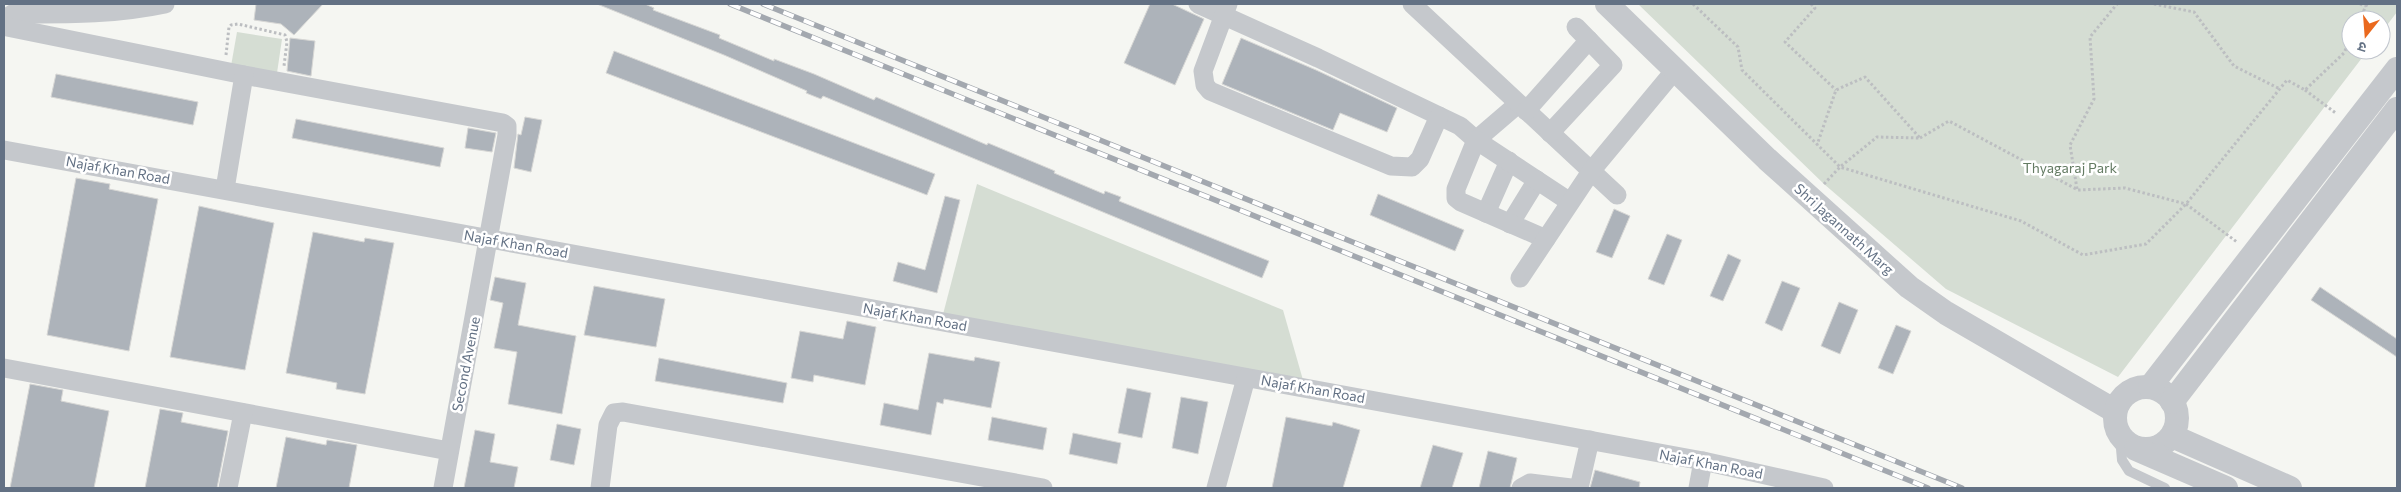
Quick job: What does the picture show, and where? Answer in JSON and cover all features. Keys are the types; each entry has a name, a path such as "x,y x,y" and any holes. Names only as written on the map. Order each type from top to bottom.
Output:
{"street":[{"path":"8,21 100,14 136,10 164,4"},
{"path":"1198,4 1226,10 1460,126 1476,140 1570,202"},
{"path":"1412,4 1617,195"},
{"name":"Shri Jagannath Marg","path":"1607,4 1809,198 1889,271 1946,313 2115,411"},
{"path":"1226,10 1203,71 1205,86 1210,91 1391,166 1412,167 1420,159 1440,116"},
{"path":"8,21 282,82"},
{"path":"1550,133 1619,71 1576,27"},
{"path":"1546,239 1461,202 1456,198 1456,189 1476,140 1522,108 1589,40"},
{"path":"1520,278 1592,170 1675,70"},
{"path":"2150,387 2396,72"},
{"path":"225,189 244,75"},
{"name":"Second Avenue","path":"282,82 502,123 507,126 507,135 442,488"},
{"path":"2172,402 2397,109"},
{"name":"Najaf Khan Road","path":"4,150 1590,440 1703,461 1824,488"},
{"path":"1486,213 1509,161"},
{"path":"1510,224 1537,180"},
{"path":"4,368 449,451"},
{"path":"1216,488 1246,378"},
{"path":"2128,443 2148,450 2159,447 2172,436 2177,423 2176,412 2172,402 2160,390 2150,387 2138,387 2128,392 2119,401 2115,411 2115,427 2128,443 2226,488"},
{"path":"600,488 608,425 614,413 623,412 1043,488"},
{"path":"228,488 243,413"},
{"path":"2172,436 2290,488"},
{"path":"1579,488 1590,440"},
{"path":"1698,488 1703,461"},
{"path":"1521,488 1530,483 1571,488"}],"lane":[{"path":"2128,443 2122,460 2129,471 2165,488"}],"path":[{"path":"1693,4 1738,47 1742,70 1840,167 2022,220 2083,255 2146,244 2186,204 2287,80 2305,90 2354,127"},
{"path":"1811,4 1815,8 1784,42 1836,90"},
{"path":"2078,190 2070,145 2094,99 2090,37 2117,4"},
{"path":"2154,4 2194,12 2234,66 2280,89"},
{"path":"2360,4 2366,5"},
{"path":"224,70 229,28 231,25 238,24 285,35 287,42 282,82"},
{"path":"2305,90 2341,56"},
{"path":"1817,145 1836,90 1865,77 1920,138"},
{"path":"1809,198 1840,167 1877,138 1920,138 1949,121 2078,190 2125,188 2186,204 2253,255"}],"green space":[{"name":"Thyagaraj Park","path":"1638,4 2397,4 2397,12 2391,20 2391,10 2341,10 2341,60 2360,60 2118,377 1946,289 1824,184"},
{"path":"237,32 282,39 277,73 231,66"},
{"path":"977,184 1283,310 1305,387 941,322"}],"building":[{"path":"256,4 323,4 294,35 281,24 254,20"},
{"path":"597,4 645,4 654,8 653,10 720,35 719,38 774,61 774,59 814,74 874,100 876,97 987,145 988,143 1055,171 1054,173 1104,194 1105,191 1121,197 1119,201 1269,261 1262,278 823,96 821,99 806,93 807,91 724,55"},
{"path":"1150,4 1172,4 1204,19 1175,85 1124,63"},
{"path":"290,38 315,41 311,76 287,71"},
{"path":"1241,38 1316,70 1397,108 1387,132 1340,113 1333,130 1222,84"},
{"path":"614,51 935,174 927,195 606,73"},
{"path":"56,74 198,102 193,125 51,97"},
{"path":"525,117 542,120 531,172 514,168 518,134 521,135"},
{"path":"296,119 444,148 440,167 292,138"},
{"path":"468,128 496,133 492,152 465,148"},
{"path":"76,178 110,184 109,189 158,199 129,351 47,335"},
{"path":"1378,194 1464,230 1455,251 1370,215"},
{"path":"945,196 960,200 937,293 893,281 898,262 925,270"},
{"path":"199,206 274,223 245,370 170,357"},
{"path":"1614,209 1630,216 1612,258 1596,252"},
{"path":"313,232 364,242 365,238 394,243 365,394 336,389 337,383 286,373"},
{"path":"1667,234 1682,240 1664,285 1648,279"},
{"path":"1728,254 1741,260 1723,301 1710,296"},
{"path":"495,277 526,283 518,325 576,336 562,414 508,404 517,352 494,348 503,303 490,300"},
{"path":"1782,281 1800,288 1782,331 1765,323"},
{"path":"594,286 665,299 656,347 584,335"},
{"path":"2320,287 2397,339 2397,357 2311,300"},
{"path":"1839,302 1858,310 1840,354 1821,346"},
{"path":"847,321 876,327 865,385 814,375 813,382 791,378 800,331 843,339"},
{"path":"1896,325 1911,331 1893,374 1878,368"},
{"path":"929,353 974,361 975,357 1000,362 991,408 944,399 943,404 937,402 931,435 880,425 884,403 918,410"},
{"path":"659,358 787,383 783,403 655,381"},
{"path":"30,384 63,390 61,401 109,411 94,488 10,488"},
{"path":"1127,388 1151,393 1142,438 1118,433"},
{"path":"1181,397 1208,402 1198,454 1172,448"},
{"path":"160,409 183,413 181,422 228,431 217,488 145,488"},
{"path":"992,417 1047,428 1043,450 988,440"},
{"path":"1286,417 1332,426 1333,422 1360,430 1343,488 1272,488"},
{"path":"557,424 581,429 574,465 550,460"},
{"path":"475,430 495,434 490,462 518,467 514,488 464,488"},
{"path":"1073,433 1121,443 1117,464 1069,454"},
{"path":"286,437 326,445 327,440 357,445 349,488 276,488"},
{"path":"1433,445 1463,453 1452,488 1420,488"},
{"path":"1488,451 1517,458 1510,488 1479,488"},
{"path":"1595,470 1640,482 1639,488 1590,488"}],"railway":[{"path":"730,4 1928,488"},
{"path":"763,4 1962,488"}]}
